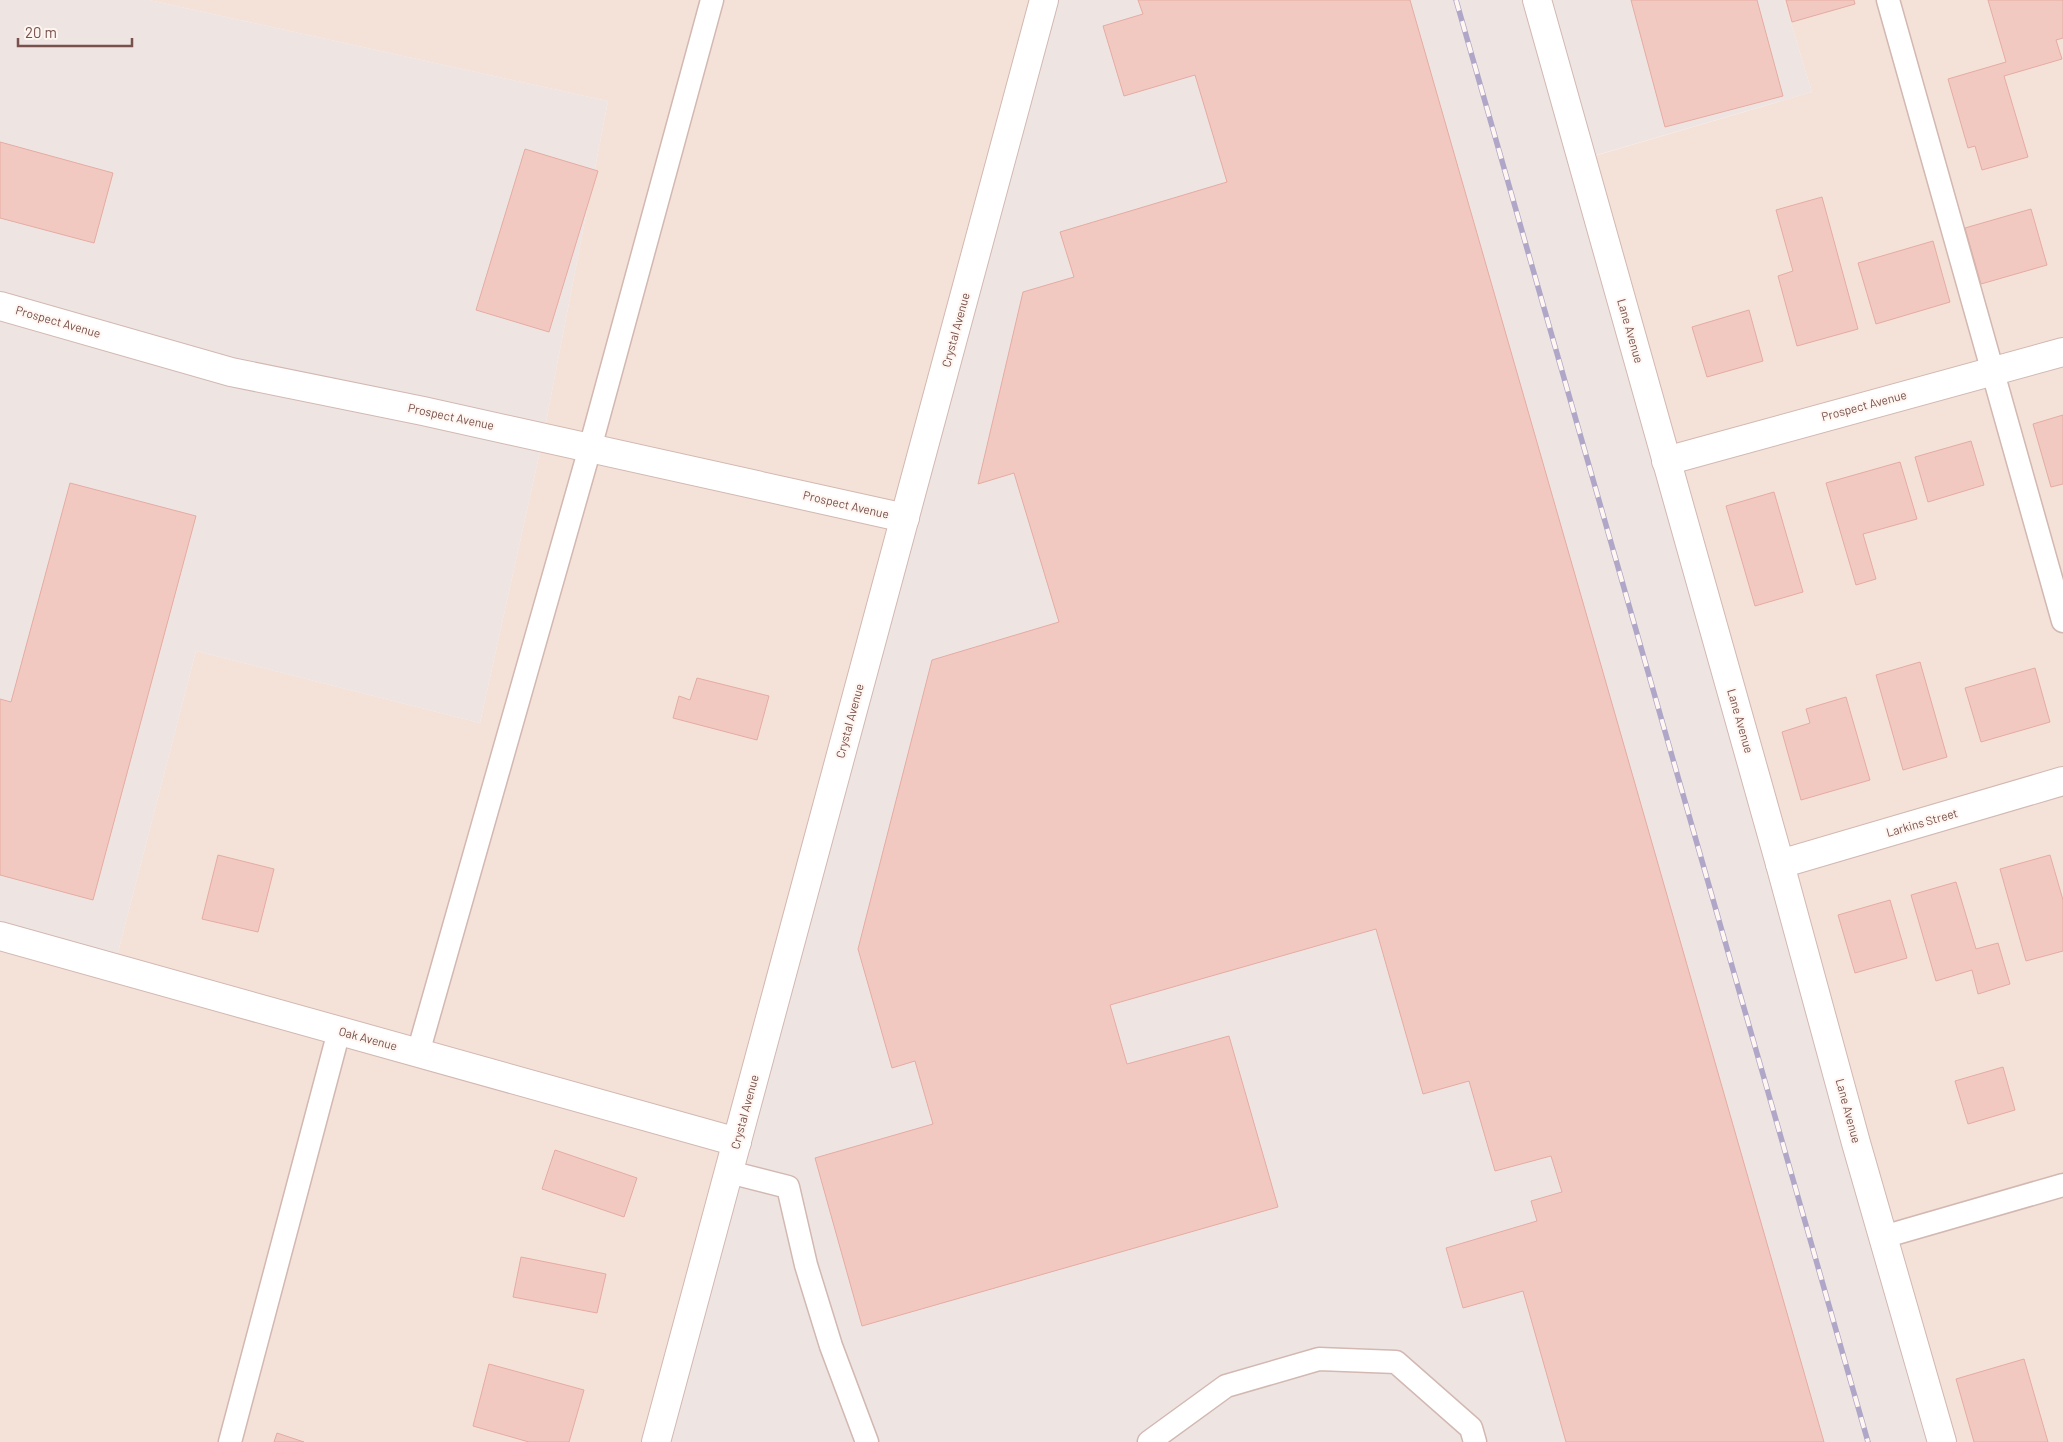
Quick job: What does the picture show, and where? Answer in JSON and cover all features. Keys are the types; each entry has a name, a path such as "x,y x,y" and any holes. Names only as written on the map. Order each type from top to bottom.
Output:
{"street":[{"name":"Crystal Avenue","path":"656,1442 1044,0"},
{"name":"Lane Avenue","path":"1537,0 1942,1442"},
{"name":"Prospect Avenue","path":"0,306 231,372 423,410 905,518"},
{"name":"Prospect Avenue","path":"1666,461 2063,352"},
{"name":"Larkins Street","path":"1780,864 2063,781"},
{"name":"Oak Avenue","path":"0,936 737,1142"}],"lane":[{"path":"418,1053 590,448 712,0"},
{"path":"1888,0 2063,621"},
{"path":"230,1442 339,1031"},
{"path":"729,1172 788,1187 806,1265 831,1346 867,1442"},
{"path":"1883,1237 2063,1185"},
{"path":"1149,1442 1226,1386 1319,1359 1396,1362 1471,1428 1475,1442"}],"shaded area":[{"path":"0,0 149,0 608,101 543,438 480,723 196,651 114,968 0,936"},
{"path":"149,0 1044,0 657,1442 0,1442 0,936 114,968 196,651 480,723 543,438 608,101"},
{"path":"1044,0 1784,0 1812,92 1583,159 1943,1442 657,1442"},
{"path":"1784,0 2063,0 2063,1442 1942,1442 1581,160 1812,92"}],"building":[{"path":"1138,0 1410,0 1824,1442 1566,1442 1523,1291 1463,1308 1446,1248 1537,1221 1531,1201 1562,1192 1551,1156 1495,1171 1469,1081 1423,1094 1376,929 1110,1005 1127,1064 1229,1036 1278,1207 862,1326 815,1158 933,1124 915,1061 892,1068 858,949 932,660 1059,622 1014,473 978,484 1023,292 1074,277 1060,232 1227,182 1195,75 1124,96 1103,26 1143,14"},
{"path":"1631,0 1757,0 1783,96 1665,127"},
{"path":"1786,0 1854,0 1855,4 1792,22"},
{"path":"1988,0 2063,0 2063,38 2056,40 2062,59 2004,76 2028,157 1982,170 1975,146 1968,148 1948,79 2006,62"},
{"path":"0,142 113,173 94,243 0,218"},
{"path":"525,149 598,171 549,332 476,310"},
{"path":"1822,197 1858,329 1797,346 1778,276 1793,271 1776,210"},
{"path":"2031,209 2047,265 1981,284 1965,228"},
{"path":"1933,241 1950,302 1876,324 1858,263"},
{"path":"1749,310 1763,361 1707,377 1692,327"},
{"path":"2063,415 2063,484 2051,487 2033,424"},
{"path":"1971,441 1984,485 1928,502 1915,457"},
{"path":"1900,462 1917,519 1863,534 1876,579 1856,585 1826,483"},
{"path":"70,483 196,516 93,900 0,875 0,699 11,702"},
{"path":"1774,492 1803,592 1755,606 1726,506"},
{"path":"1920,662 1947,757 1903,770 1876,675"},
{"path":"2035,668 2050,722 1981,742 1965,688"},
{"path":"697,678 769,696 757,740 673,718 679,696 690,700"},
{"path":"1846,697 1870,780 1801,800 1782,732 1810,723 1806,709"},
{"path":"218,855 274,869 258,932 202,919"},
{"path":"2050,855 2063,900 2063,951 2026,961 2000,869"},
{"path":"1956,882 1976,949 1998,943 2010,984 1978,994 1972,970 1936,981 1911,895"},
{"path":"1890,900 1907,958 1855,973 1838,915"},
{"path":"2003,1067 2015,1110 1968,1124 1955,1081"},
{"path":"555,1150 637,1178 624,1217 542,1189"},
{"path":"521,1257 606,1274 597,1313 513,1297"},
{"path":"2024,1359 2048,1442 1974,1442 1956,1379"},
{"path":"489,1364 584,1390 569,1442 529,1442 473,1426"},
{"path":"277,1433 304,1442 274,1442"}],"railway":[{"path":"1456,0 1868,1442"}]}
